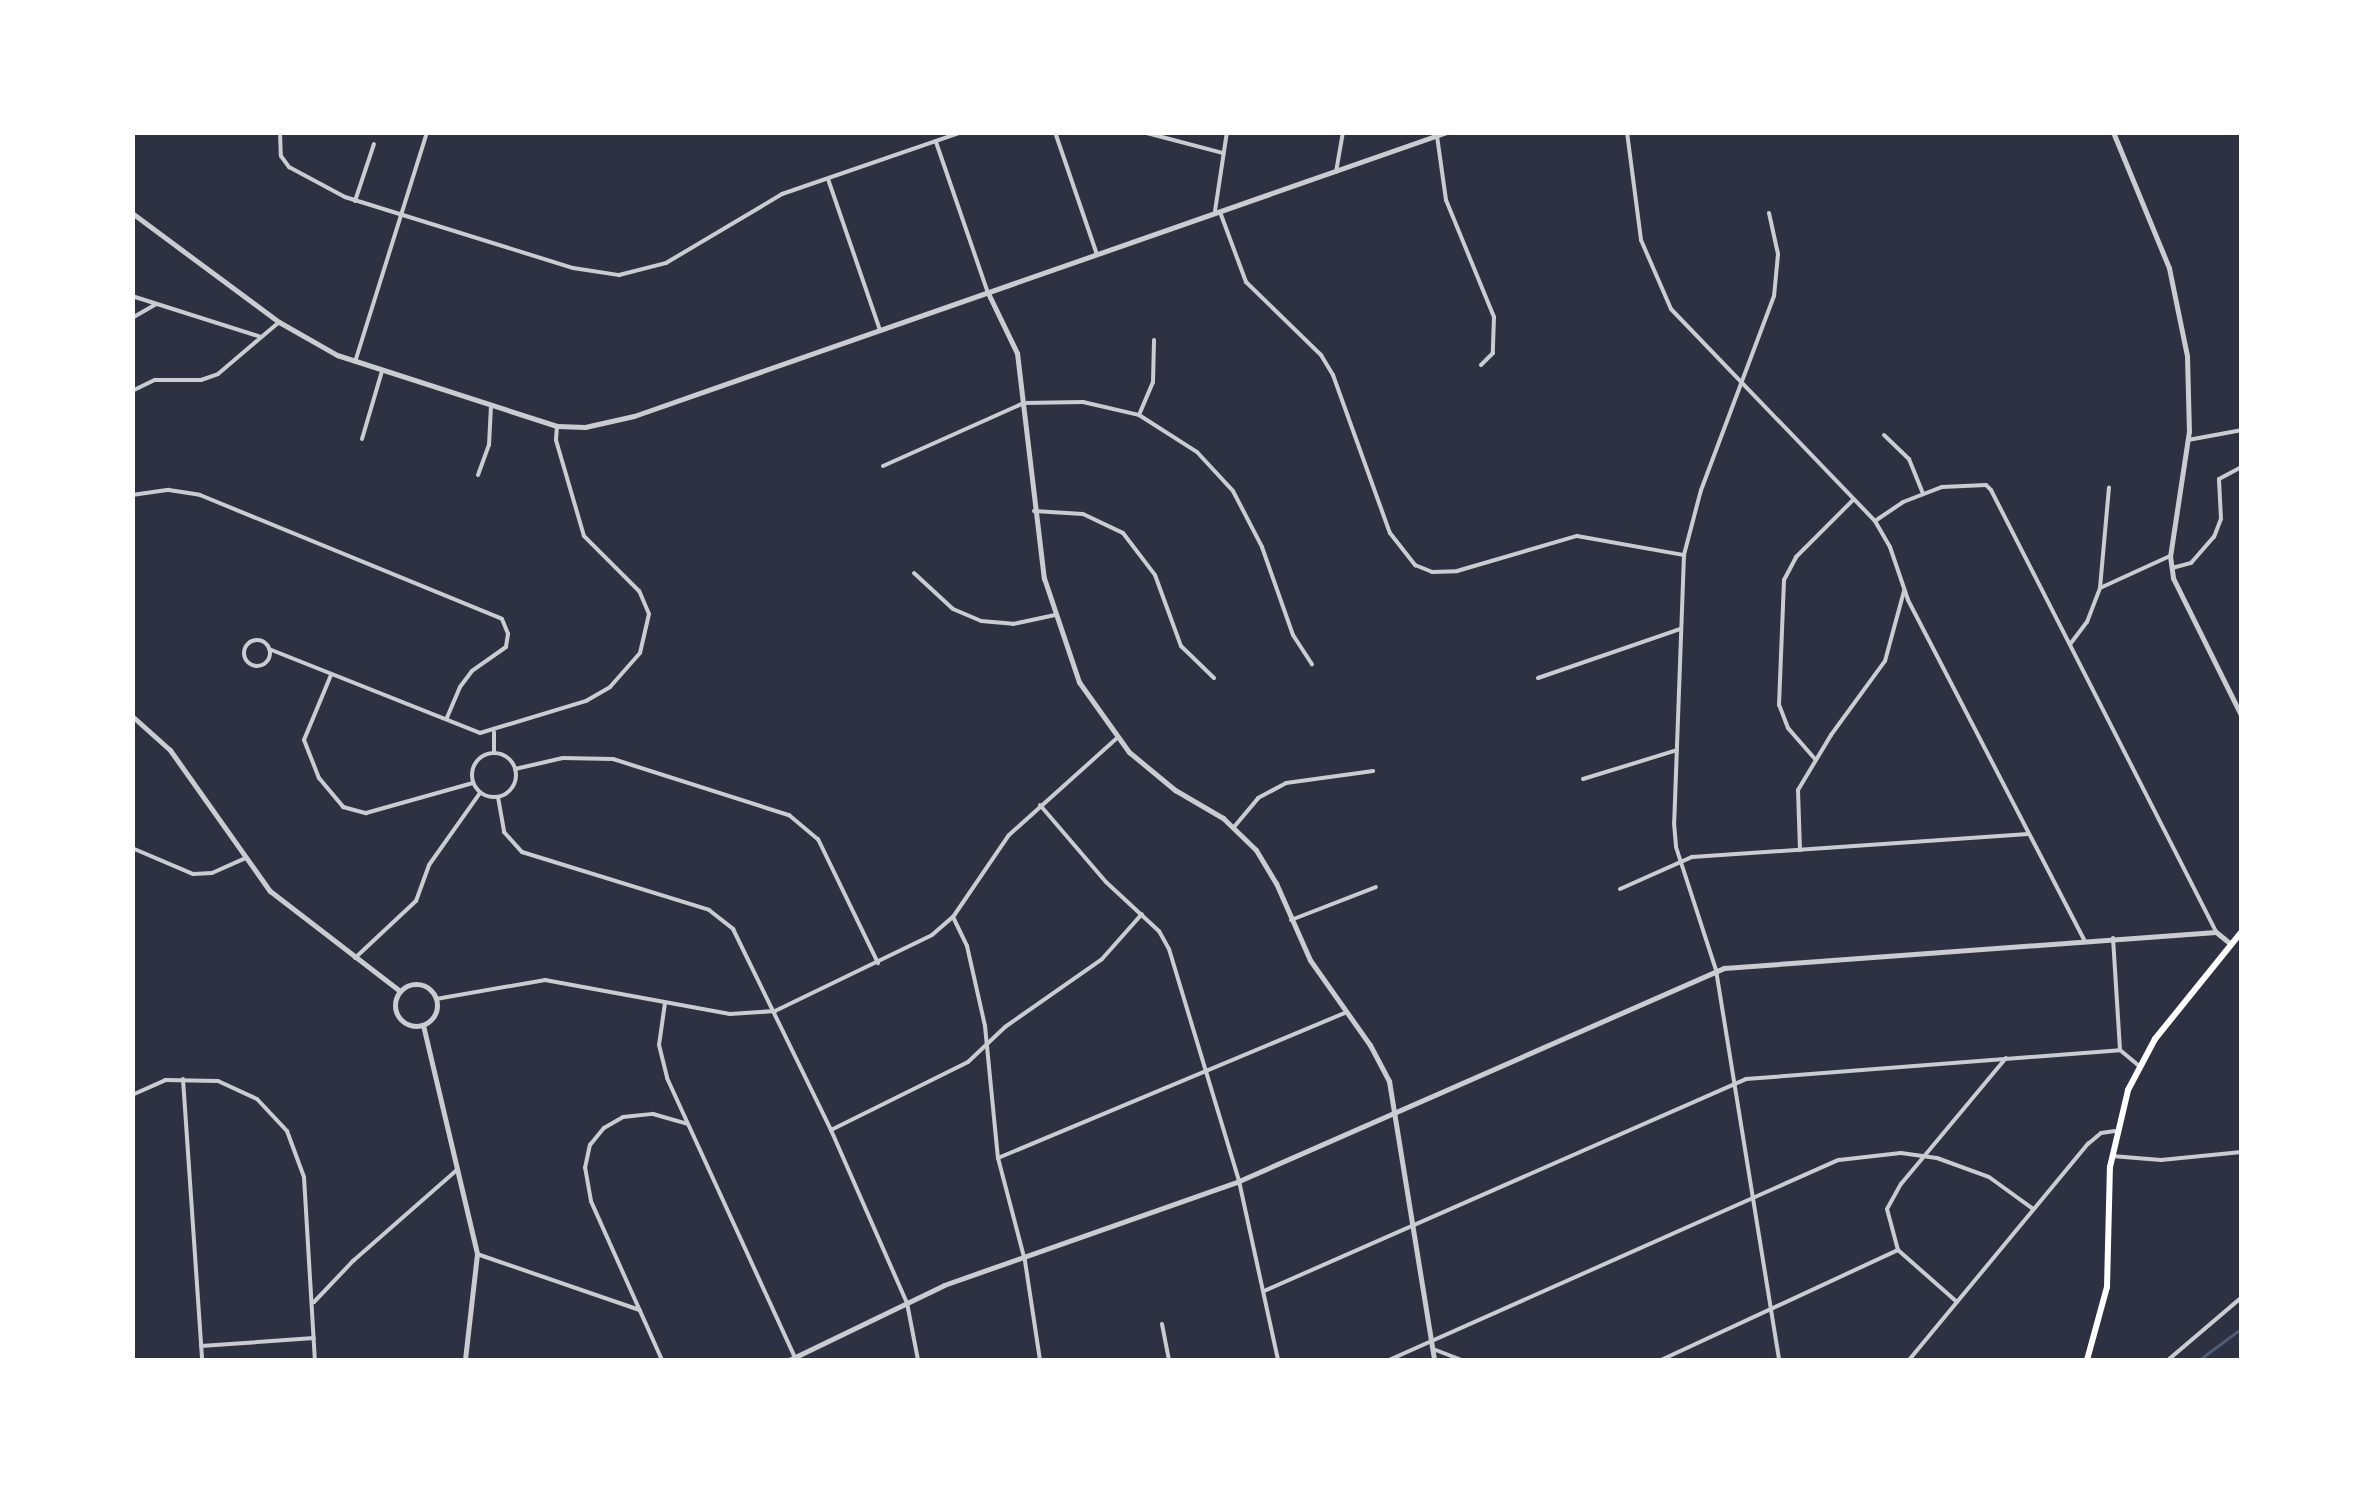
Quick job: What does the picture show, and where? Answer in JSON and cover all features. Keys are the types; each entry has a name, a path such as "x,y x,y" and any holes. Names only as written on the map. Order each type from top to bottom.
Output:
{"main road":[{"path":"2087,1360 2107,1287 2115,1131 2139,1066 2165,1026 2242,931"}],"street":[{"path":"280,132 281,156 296,173 355,201 574,268 619,275 666,264 769,200 962,132"},
{"path":"355,362 427,132"},
{"path":"1055,132 1096,255"},
{"path":"1144,132 1223,153"},
{"path":"1227,132 1213,204 1246,282 1321,355 1333,374 1390,533 1415,565 1432,572 1458,570 1578,536 1684,555"},
{"path":"1336,172 1344,132"},
{"path":"132,213 279,322 355,362 557,426 603,425 1447,132"},
{"path":"1627,132 1642,240 1655,281 1670,309 1876,521 1890,546 1904,591 2084,940"},
{"path":"2113,132 2163,250 2178,302 2189,382 2188,440 2170,556 2172,568 2186,608 2242,717"},
{"path":"1437,136 1449,210 1494,316 1493,353 1481,364"},
{"path":"936,142 988,293 1017,353 1044,578 1078,682 1116,739 1166,783 1234,827 1276,883 1310,960 1384,1070 1434,1360"},
{"path":"355,201 374,144"},
{"path":"828,179 880,330"},
{"path":"1768,214 1779,274 1695,508 1684,555 1675,836 1716,970 1779,1360"},
{"path":"132,296 261,337"},
{"path":"132,318 156,304"},
{"path":"132,390 154,380 208,378 279,322"},
{"path":"1138,415 1153,382 1154,340"},
{"path":"362,440 382,371"},
{"path":"883,466 1024,403 1083,402 1138,415 1197,452 1233,492 1262,547 1293,635 1312,664"},
{"path":"478,475 488,445 491,405"},
{"path":"268,649 268,659 259,666 244,657 246,646 253,640 263,642 268,649 480,733 494,732 606,690 632,666 648,632 644,598 580,528 556,440 557,426"},
{"path":"2188,440 2242,430"},
{"path":"1884,435 1909,459 1923,493"},
{"path":"2172,568 2191,563 2214,537 2222,520 2219,479 2242,467"},
{"path":"1876,521 1923,493 1962,484 1986,485 2216,932 2231,944"},
{"path":"2070,644 2087,622 2100,588 2109,487"},
{"path":"132,494 169,490 200,496 502,619 508,634 503,652 472,671 455,696 446,720"},
{"path":"1815,759 1788,728 1779,705 1784,580 1796,557 1853,500"},
{"path":"1034,512 1082,514 1123,533 1155,575 1181,646 1214,678"},
{"path":"2100,588 2170,556"},
{"path":"914,574 953,608 981,621 1013,624 1055,615"},
{"path":"1800,850 1796,803 1815,759 1885,661 1904,591"},
{"path":"1538,678 1680,630"},
{"path":"331,674 304,740 319,778 343,807 366,813 472,782"},
{"path":"132,716 170,750 270,891 400,991"},
{"path":"494,732 494,752"},
{"path":"436,1000 545,980 730,1014 774,1011 932,934 953,917 994,853 1040,805 1116,739"},
{"path":"1583,779 1677,750"},
{"path":"494,752 507,758 515,768 513,786 498,797 480,793 472,782 476,761 494,752"},
{"path":"515,768 563,758 613,759 789,815 818,839 878,963"},
{"path":"1234,827 1258,798 1286,783 1373,771"},
{"path":"356,958 416,901 429,865 480,793"},
{"path":"498,797 504,832 522,852 722,917 734,929 831,1130 907,1303 918,1360"},
{"path":"1040,805 1170,949 1239,1181 1278,1360"},
{"path":"1620,890 1681,862 2028,834"},
{"path":"132,848 193,874 212,873 245,858"},
{"path":"1291,920 1376,887"},
{"path":"831,1130 954,1070 1102,959 1142,914"},
{"path":"953,917 971,960 987,1044 998,1158 1024,1258 1040,1360"},
{"path":"665,1003 661,1059 794,1360 944,1285 1239,1181 1716,970 2216,932"},
{"path":"2113,938 2120,1050"},
{"path":"420,984 436,1000 434,1016 423,1025 410,1026 399,1018 395,1004 400,991 420,984"},
{"path":"998,1158 1347,1012"},
{"path":"423,1025 477,1254 478,1276 465,1360"},
{"path":"1264,1291 1758,1076 2120,1050 2139,1066"},
{"path":"1957,1302 1898,1250 1888,1226 1889,1201 2006,1058"},
{"path":"132,1094 156,1082 182,1079 232,1086 268,1108 287,1131 304,1177 315,1360"},
{"path":"182,1079 202,1360"},
{"path":"662,1360 591,1201 585,1180 586,1158 604,1128 624,1116 653,1114 687,1124"},
{"path":"1909,1360 2088,1144 2100,1133 2115,1131"},
{"path":"2111,1156 2160,1160 2242,1152"},
{"path":"1389,1360 1432,1346 1839,1160 1887,1154 1923,1156 1970,1168 2004,1186 2033,1209"},
{"path":"312,1304 364,1250 457,1170"},
{"path":"1661,1360 1898,1250"},
{"path":"477,1254 640,1310"},
{"path":"2168,1360 2242,1296"},
{"path":"1162,1324 1168,1360"},
{"path":"201,1346 314,1338"},
{"path":"1432,1346 1460,1360"}],"waterway":[{"path":"2199,1360 2242,1328"}]}
